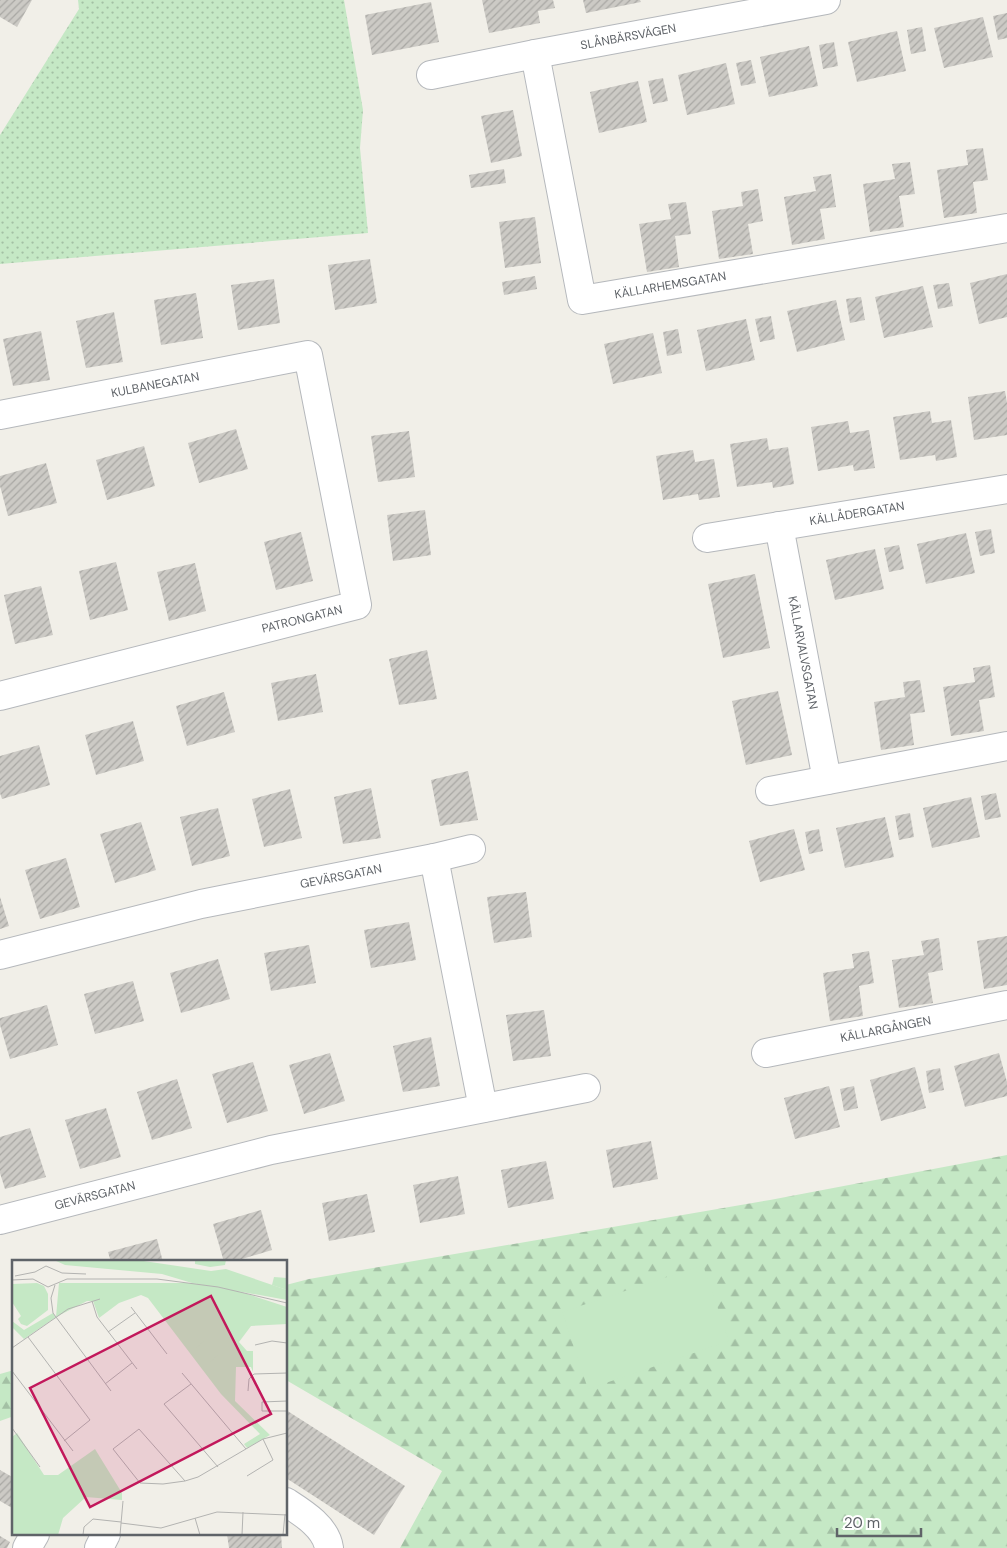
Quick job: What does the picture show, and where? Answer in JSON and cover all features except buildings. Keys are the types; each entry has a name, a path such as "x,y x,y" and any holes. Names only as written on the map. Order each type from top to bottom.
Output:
{"street":[{"name":"SLÅNBÄRSVÄGEN","path":"431,75 826,0"},
{"name":"KÄLLARHEMSGATAN","path":"535,54 582,300 1007,228"},
{"name":"KULBANEGATAN","path":"0,415 308,355"},
{"name":"PATRONGATAN","path":"0,696 357,605 308,355"},
{"name":"KÄLLÅDERGATAN","path":"707,538 1007,489"},
{"name":"KÄLLARVALVSGATAN","path":"779,526 827,780"},
{"path":"770,791 1007,746"},
{"name":"GEVÄRSGATAN","path":"0,955 202,904 471,849"},
{"path":"434,858 483,1108"},
{"name":"KÄLLARGÅNGEN","path":"766,1053 1007,1005"},
{"name":"GEVÄRSGATAN","path":"0,1220 271,1150 586,1088"},
{"path":"288,1503 310,1518 328,1541 329,1548"},
{"path":"27,1548 34,1536"},
{"path":"99,1548 105,1536"}],"green space":[{"path":"78,0 344,0 363,110 360,148 368,233 0,264 0,135 79,9"},
{"path":"1007,1155 1007,1548 400,1548 442,1471 288,1381 288,1284 309,1279 770,1200"},
{"path":"703,1265 729,1341 588,1389 562,1312"},
{"path":"12,1371 12,1417 0,1421 0,1374"}]}
